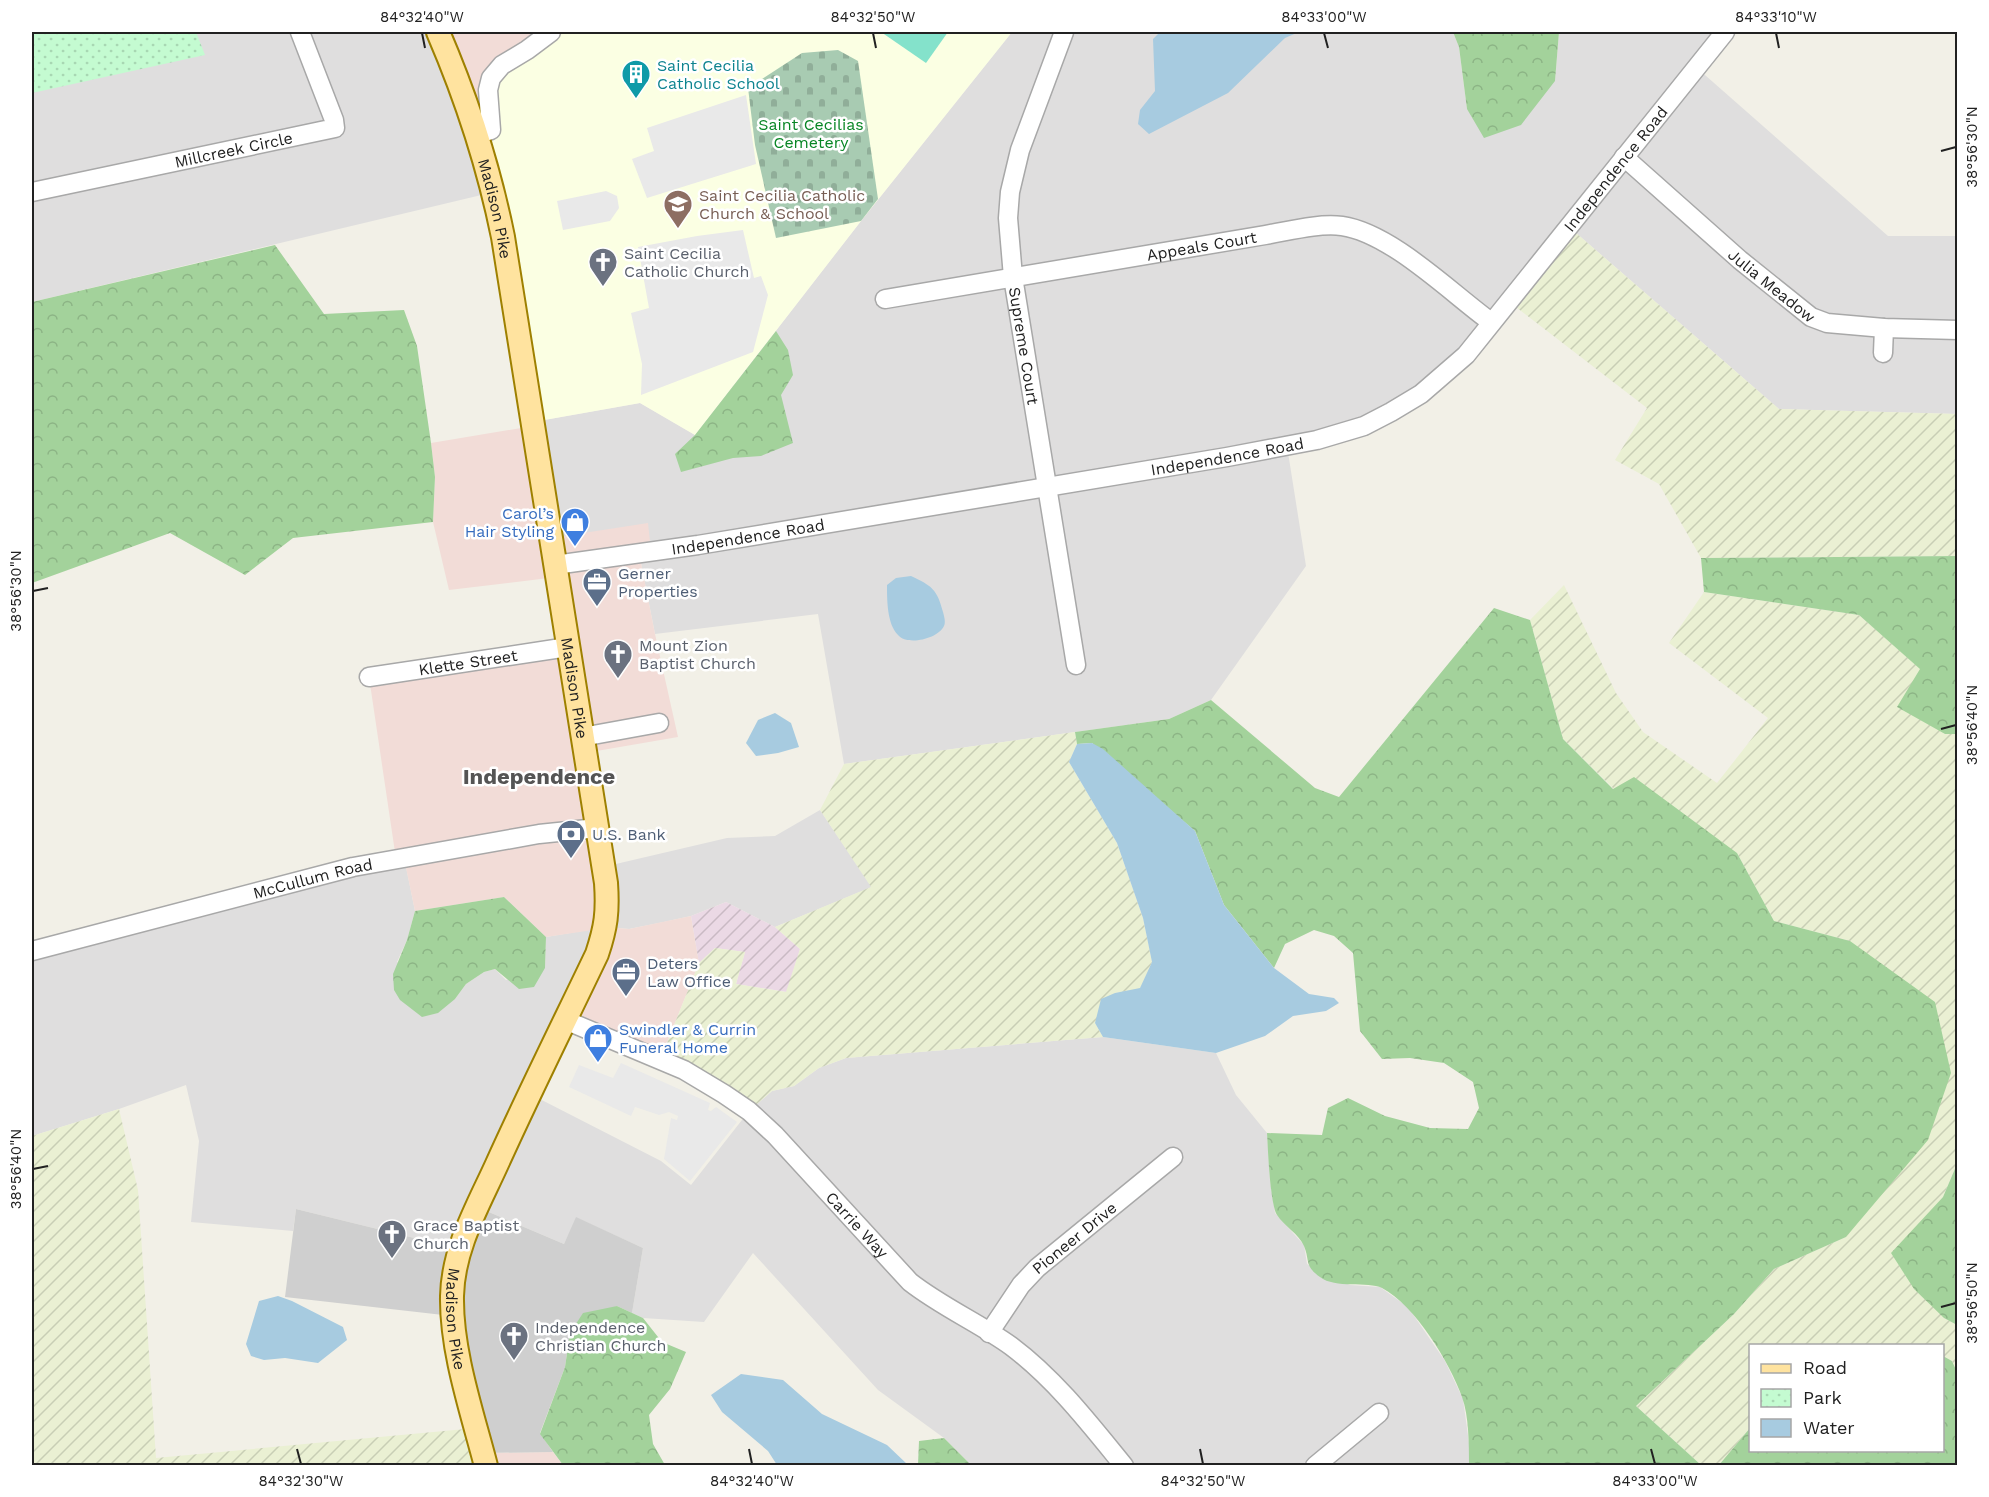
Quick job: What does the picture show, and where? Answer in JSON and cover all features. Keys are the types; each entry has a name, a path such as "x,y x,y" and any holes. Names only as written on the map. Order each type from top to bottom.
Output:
{"main road":[{"name":"Madison Pike","path":"438,32 476,135 494,192 503,237 608,905 606,927 597,954 463,1238 456,1261 452,1296 453,1329 486,1466"}],"street":[{"name":"Millcreek Circle","path":"32,192 334,128 334,120 300,32"},
{"path":"476,135 491,130 488,90 491,78 502,64 527,50 550,32"},
{"name":"Supreme Court","path":"1064,32 1020,150 1010,192 1008,218 1013,277 1076,665"},
{"name":"Independence Road","path":"555,565 710,543 1317,440 1364,426 1421,394 1466,355 1725,32"},
{"name":"Julia Meadow","path":"1624,157 1740,260 1811,317 1827,323 1884,328 1958,330"},
{"name":"Appeals Court","path":"885,299 1265,235 1325,226 1343,226 1376,236 1417,264 1491,322"},
{"path":"1883,353 1884,328"},
{"name":"Klette Street","path":"369,677 568,647"},
{"path":"582,737 659,723"},
{"name":"McCullum Road","path":"32,951 353,867 539,834 597,828"},
{"name":"Carrie Way","path":"566,1020 684,1070 749,1111 776,1136 910,1282 1008,1345 1033,1364 1056,1385 1124,1466"},
{"name":"Pioneer Drive","path":"989,1333 1022,1286 1038,1268 1173,1157"},
{"path":"1315,1466 1379,1413"}],"shaded area":[{"path":"32,32 438,32 494,192 32,302"},
{"path":"438,32 550,32 476,135"},
{"name":"Saint Cecilia Catholic Church & School","path":"551,32 1012,32 861,221 695,435 640,403 533,422 484,158 488,90"},
{"path":"1012,32 1453,32 1459,47 1467,109 1555,81 1559,32 1725,32 1697,68 1888,236 1957,236 1957,414 1779,409 1568,226 1466,355 1391,412 1287,446 1306,566 1211,700 1169,719 844,764 818,614 655,634 639,553 551,538 533,422 640,403 695,435 861,221"},
{"path":"746,95 756,164 647,198 632,159 654,151 647,128"},
{"path":"606,191 617,196 619,208 610,221 563,230 557,201"},
{"path":"1568,226 1779,409 1957,414 1957,556 1701,558 1659,484 1615,460 1647,408 1508,301"},
{"path":"743,230 754,278 761,276 768,295 753,352 641,395 642,364 631,313 649,308 638,247"},
{"path":"533,426 551,538 648,523 651,551 639,553 678,737 585,753 606,927 629,929 691,916 699,963 660,1060 565,1020 606,928 546,937 504,897 415,911 404,858 396,859 369,677 562,648 557,577 449,590 433,522 435,477 431,443"},
{"path":"1564,585 1616,693 1643,732 1717,783 1768,718 1669,643 1704,592 1859,615 1921,669 1944,734 1957,734 1957,1164 1943,1197 1892,1253 1944,1318 1957,1325 1957,1372 1952,1361 1944,1357 1944,1344 1749,1344 1749,1429 1719,1465 1701,1465 1636,1406 1734,1314 1774,1269 1846,1237 1850,941 1774,921 1737,853 1614,789 1563,739 1530,620"},
{"path":"1075,732 1077,744 1069,762 1117,843 1143,918 1152,962 1140,989 1115,993 1095,1023 1103,1037 846,1058 819,1068 794,1086 772,1091 749,1111 660,1060 699,963 715,948 745,952 736,984 786,992 800,949 775,927 871,887 820,810 844,764"},
{"path":"820,810 872,887 775,927 726,902 691,916 659,923 629,929 606,927 603,867 727,838 775,836"},
{"path":"404,857 415,911 407,940 397,962 455,999 466,984 484,972 495,969 506,980 545,968 546,937 606,927 530,1094 661,1161 691,1185 749,1111 772,1091 794,1086 819,1068 846,1058 1103,1037 1216,1053 1236,1095 1267,1133 1275,1213 1304,1245 1307,1264 1350,1285 1380,1287 1408,1307 1445,1361 1463,1399 1469,1443 1469,1465 971,1465 944,1438 878,1390 753,1253 704,1322 643,1318 632,1313 643,1248 577,1218 564,1244 477,1207 459,1249 296,1209 293,1231 191,1222 199,1141 186,1085 32,1136 32,951"},
{"path":"726,902 775,927 800,949 787,992 736,984 745,952 715,948 699,963 691,916"},
{"path":"621,1063 710,1103 708,1110 711,1111 716,1107 737,1122 690,1181 664,1159 671,1118 677,1120 678,1116 669,1112 659,1115 635,1107 631,1116 569,1087 579,1065 613,1078"},
{"path":"119,1109 138,1190 156,1458 476,1428 485,1466 32,1466 32,1136"},
{"name":"Independence Christian Church","path":"477,1207 564,1244 576,1217 643,1248 632,1313 617,1306 570,1333 565,1367 540,1433 553,1452 482,1453 452,1316 285,1297 296,1209 459,1249"},
{"path":"553,1452 563,1465 486,1465 482,1453"}],"green space":[{"path":"32,32 196,32 205,55 32,93"},
{"path":"881,32 948,32 926,63"},
{"path":"1453,32 1559,32 1555,81 1521,125 1484,138 1467,109 1459,47"},
{"name":"Saint Cecilias Cemetery","path":"838,50 858,61 878,199 861,221 776,238 755,145 748,88 802,53"},
{"path":"275,245 324,314 404,310 417,346 431,443 435,477 433,522 293,538 245,575 170,533 32,583 32,302"},
{"path":"776,331 788,350 793,375 781,395 793,443 761,456 733,458 681,472 675,454 695,435"},
{"path":"1957,556 1957,734 1945,734 1897,707 1920,669 1859,615 1704,592 1701,558"},
{"path":"1494,608 1530,620 1563,739 1613,789 1634,777 1737,853 1774,921 1850,941 1935,1002 1951,1073 1928,1140 1846,1237 1774,1269 1734,1314 1636,1406 1701,1465 1469,1465 1469,1440 1462,1397 1440,1352 1419,1321 1407,1307 1382,1288 1334,1283 1320,1277 1309,1266 1302,1242 1277,1215 1271,1188 1267,1133 1322,1135 1328,1108 1348,1098 1385,1116 1430,1128 1468,1129 1479,1108 1473,1082 1444,1063 1410,1058 1382,1059 1360,1031 1353,953 1334,936 1314,930 1285,944 1274,968 1224,905 1195,831 1092,743 1077,744 1075,732 1169,719 1211,700 1315,788 1339,797"},
{"path":"504,897 546,937 545,968 534,987 519,989 495,969 484,972 466,984 455,999 438,1013 422,1017 400,1000 394,990 393,974 407,940 415,911"},
{"path":"1957,1164 1957,1325 1944,1318 1914,1289 1891,1253 1943,1197"},
{"path":"617,1306 643,1318 662,1342 686,1352 670,1389 649,1415 653,1444 665,1465 563,1465 540,1434 565,1367 570,1333 583,1313"},
{"path":"1944,1357 1952,1361 1957,1372 1957,1465 1719,1465 1749,1429 1749,1452 1944,1452"},
{"path":"944,1438 971,1465 918,1465 919,1441"}],"water":[{"path":"1160,32 1299,32 1285,38 1228,93 1149,134 1138,124 1140,110 1155,91 1153,39"},
{"path":"911,576 933,589 941,604 945,621 941,631 922,640 902,638 894,630 890,618 887,585 896,578"},
{"path":"775,713 791,723 799,747 756,756 746,743 758,720"},
{"path":"1092,743 1103,749 1195,831 1224,905 1274,968 1309,994 1334,998 1339,1003 1326,1011 1293,1016 1265,1036 1216,1053 1103,1037 1095,1023 1101,999 1115,993 1140,988 1152,962 1143,918 1117,843 1069,762 1077,744"},
{"path":"278,1296 343,1327 347,1340 318,1363 285,1358 264,1360 251,1356 246,1344 259,1301"},
{"path":"741,1374 783,1380 822,1414 887,1445 907,1464 777,1465 768,1451 722,1412 711,1395"}],"place":[{"name":"Saint Cecilia Catholic School","path":"636,100"},
{"name":"Saint Cecilia Catholic Church & School","path":"678,230"},
{"name":"Saint Cecilia Catholic Church","path":"603,288"},
{"name":"Carol’s Hair Styling","path":"575,548"},
{"name":"Gerner Properties","path":"597,608"},
{"name":"Mount Zion Baptist Church","path":"618,680"},
{"name":"U.S. Bank","path":"571,860"},
{"name":"Deters Law Office","path":"626,998"},
{"name":"Swindler & Currin Funeral Home","path":"598,1064"},
{"name":"Grace Baptist Church","path":"392,1260"},
{"name":"Independence Christian Church","path":"514,1362"}],"district":[{"name":"Independence","path":"539,776"}]}
